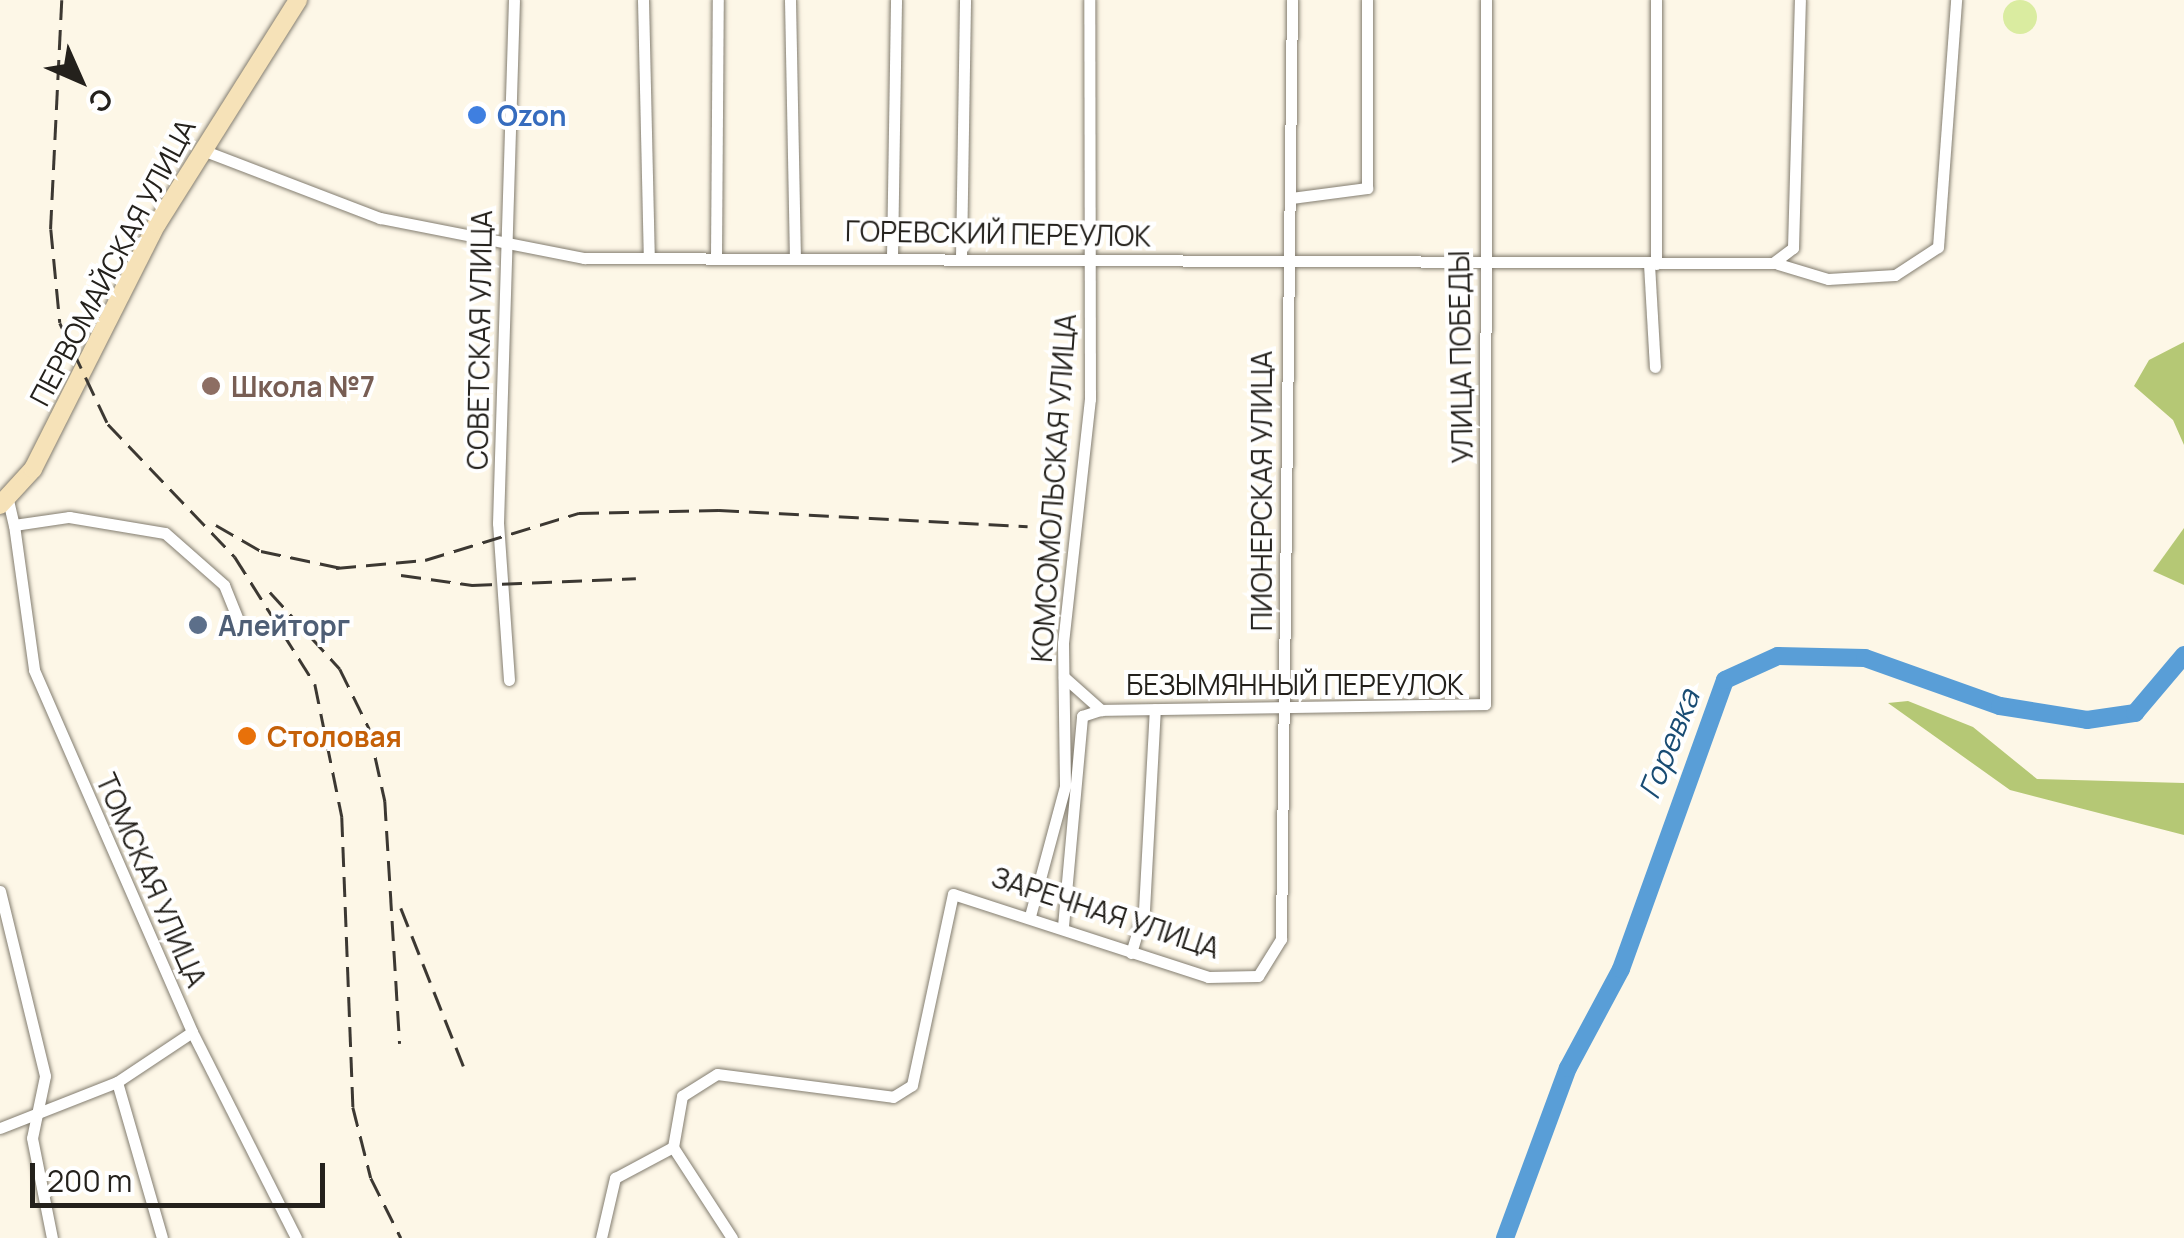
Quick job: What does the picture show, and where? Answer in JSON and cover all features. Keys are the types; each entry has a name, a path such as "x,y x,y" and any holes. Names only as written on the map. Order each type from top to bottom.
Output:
{"main road":[{"name":"ПЕРВОМАЙСКАЯ УЛИЦА","path":"4,503 33,469 200,149 298,0"}],"street":[{"name":"СОВЕТСКАЯ УЛИЦА","path":"509,680 498,523 514,0"},
{"path":"643,0 649,258"},
{"path":"716,257 718,0"},
{"path":"790,0 795,257"},
{"path":"892,257 896,0"},
{"path":"961,256 964,0"},
{"name":"КОМСОМОЛЬСКАЯ УЛИЦА","path":"1030,916 1065,786 1064,678 1072,511 1090,398 1086,257 1090,0"},
{"name":"ПИОНЕРСКАЯ УЛИЦА","path":"1258,976 1282,939 1292,0"},
{"path":"1290,198 1367,188 1367,0"},
{"name":"УЛИЦА ПОБЕДЫ","path":"1478,708 1488,697 1483,264 1486,0"},
{"path":"1655,367 1652,264 1656,0"},
{"path":"1773,263 1788,258 1794,236 1800,0"},
{"name":"ГОРЕВСКИЙ ПЕРЕУЛОК","path":"200,149 380,218 546,255 1773,263 1828,279 1895,275 1938,246 1956,0"},
{"name":"ПЕРВОМАЙСКАЯ УЛИЦА","path":"4,503 14,525"},
{"path":"14,525 69,517 165,534 224,585 238,618"},
{"name":"ТОМСКАЯ УЛИЦА","path":"14,525 34,670 192,1032 296,1238"},
{"name":"БЕЗЫМЯННЫЙ ПЕРЕУЛОК","path":"1064,678 1101,710 1478,708"},
{"path":"1131,953 1144,910 1155,709"},
{"path":"1063,926 1082,716 1101,710"},
{"path":"0,891 45,1076 46,1098 32,1120 52,1238"},
{"name":"ЗАРЕЧНАЯ УЛИЦА","path":"674,1148 676,1107 690,1086 717,1074 902,1092 912,1085 945,901 968,892 1131,953 1208,977 1258,976"},
{"path":"0,1128 32,1120 117,1082 192,1032"},
{"path":"117,1082 162,1238"},
{"path":"601,1238 615,1178 674,1148 732,1238"}],"green space":[{"path":"2020,0 2032,5 2037,17 2032,29 2020,34 2008,29 2003,17 2008,5"},
{"path":"2184,342 2184,445 2173,420 2134,386 2149,360"},
{"path":"2184,528 2184,585 2153,571"},
{"path":"1908,701 1973,727 2037,779 2184,783 2184,835 2010,790 1888,703"}],"waterway":[{"name":"Горевка","path":"1505,1238 1568,1068 1621,969 1725,680 1778,656 1865,658 2000,706 2087,720 2135,713 2184,655"}],"railway":[{"path":"62,0 51,229 60,323 108,424 235,557 315,684 342,817 353,1107 371,1178 401,1238"},
{"path":"336,568 425,560 579,513 719,510 1028,526"},
{"path":"216,525 261,551 346,569"},
{"path":"401,575 472,585 636,578"},
{"path":"270,592 340,669 369,728 385,801 400,1044"},
{"path":"401,908 465,1070"}],"place":[{"name":"Ozon","path":"477,115"},
{"name":"Школа №7","path":"211,386"},
{"name":"Алейторг","path":"198,625"},
{"name":"Столовая","path":"247,736"}]}
